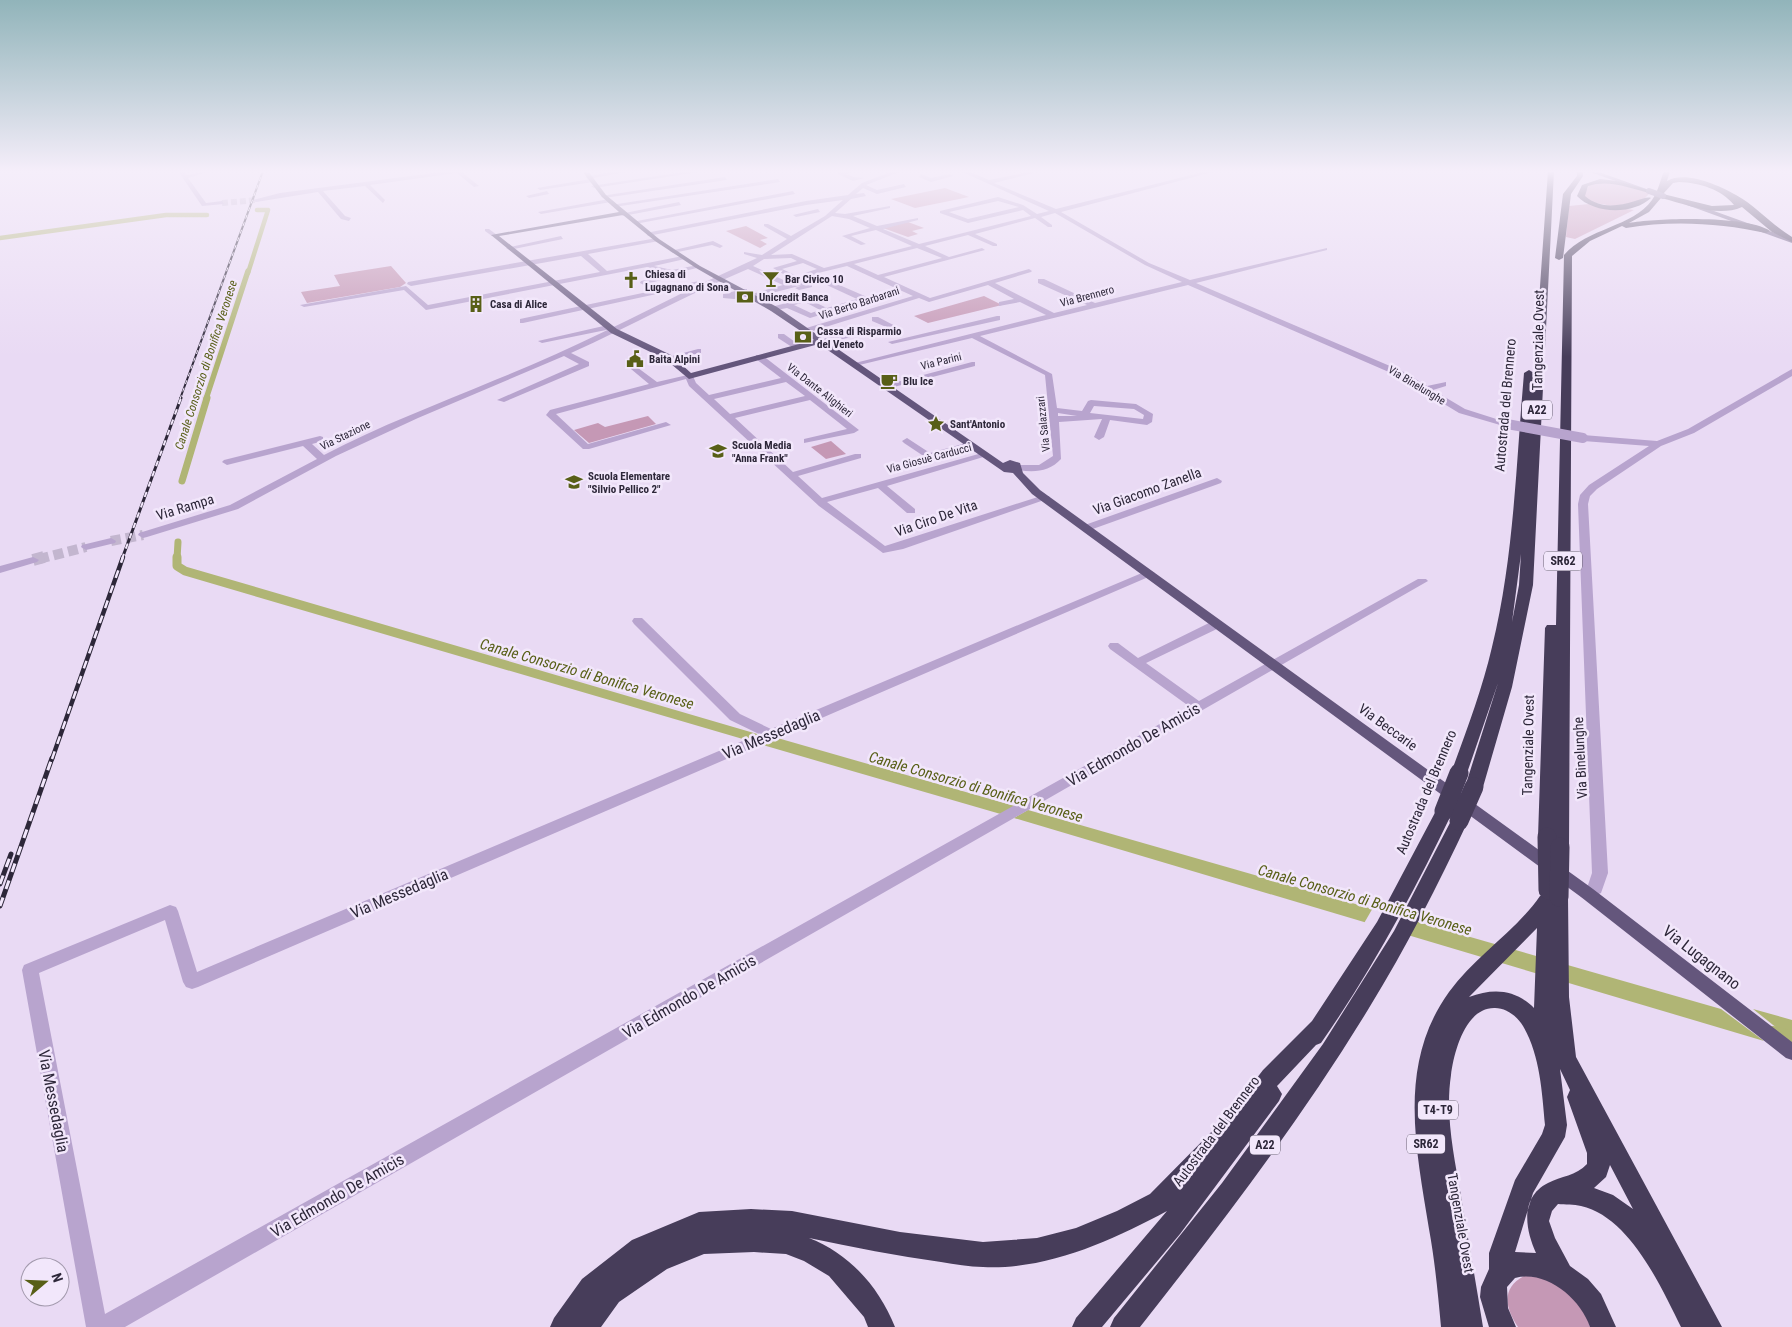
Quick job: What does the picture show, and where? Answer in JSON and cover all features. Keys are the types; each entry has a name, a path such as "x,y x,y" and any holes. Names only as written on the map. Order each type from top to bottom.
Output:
{"highway":[{"name":"Autostrada del Brennero","path":"1085,1327 1171,1225 1319,1028 1382,948 1415,910 1451,816 1459,773 1490,688 1500,645 1511,583 1540,233"},
{"name":"Autostrada del Brennero","path":"1123,1327 1277,1129 1342,1032 1382,948 1396,902 1418,865 1474,786 1492,738 1515,648 1526,586 1547,233"},
{"path":"1560,258 1563,233"},
{"name":"Tangenziale Ovest","path":"1554,842 1560,258 1566,248 1592,233"},
{"path":"1598,234 1602,233"},
{"path":"1779,233 1792,240"},
{"name":"Tangenziale Ovest","path":"1598,234 1580,244 1568,255 1554,842 1551,896 1551,994 1555,1056 1709,1327"},
{"name":"Tangenziale Ovest","path":"1454,1327 1444,1245 1427,1153 1423,1094 1428,1066 1444,1018 1455,999 1478,973 1518,936 1551,896"},
{"name":"T4-T9","path":"1470,1327 1440,1140 1438,1109 1442,1065 1453,1033 1469,1006 1476,1002 1493,998 1512,1003 1528,1016 1555,1056"},
{"path":"564,1327 591,1288 641,1248 699,1224 751,1221 792,1223 900,1244 983,1255 1038,1250 1076,1240 1125,1220 1159,1202 1239,1120 1271,1077 1319,1028"},
{"path":"1555,1056 1599,1153 1600,1162 1598,1169 1588,1180 1554,1192 1540,1206 1538,1222 1544,1243 1561,1274"},
{"path":"1501,1273 1502,1253 1526,1182 1554,1137 1556,1125 1554,1093 1555,1056"},
{"path":"1554,1192 1574,1191 1600,1199 1626,1218 1649,1245 1695,1327"},
{"path":"585,1327 610,1293 659,1259 704,1242 754,1240 786,1242 812,1252 838,1267 872,1308 882,1327"},
{"path":"1503,1327 1494,1307 1493,1294 1495,1282 1501,1273 1510,1267 1520,1264 1533,1264 1561,1274 1586,1295 1597,1312 1603,1327"}],"main road":[{"path":"494,235 506,233"},
{"path":"1772,233 1792,240"},
{"name":"Via Beccarie","path":"648,234 698,267 774,309 986,456 1010,468 1041,495 1587,893"},
{"path":"494,235 611,329 669,358 689,376 798,346 821,342"},
{"name":"Via Lugagnano","path":"1587,893 1791,1051"}],"street":[{"path":"648,234 654,233"},
{"path":"780,233 791,239"},
{"name":"Via Stazione","path":"234,507 323,459 495,381 524,372 564,354 611,329 748,266 801,233"},
{"path":"857,233 845,236 864,244"},
{"path":"889,233 949,259"},
{"path":"786,305 810,316 864,299 807,274 968,233 995,245"},
{"name":"Via Binelunghe","path":"1091,233 1122,252 1187,282 1359,354 1401,374 1462,411 1507,424 1584,438 1658,444"},
{"path":"509,248 562,238"},
{"path":"304,304 657,240"},
{"path":"673,251 713,243 720,246"},
{"name":"Via Brennero","path":"855,364 1325,249"},
{"path":"878,277 982,250"},
{"path":"583,254 605,273"},
{"path":"746,254 792,256 824,270"},
{"path":"766,256 788,265"},
{"path":"408,286 426,308 683,258"},
{"path":"748,294 801,285 776,268 805,261"},
{"path":"846,263 929,300 1029,271"},
{"path":"648,265 657,271 668,273 698,267"},
{"path":"748,266 790,286"},
{"path":"644,283 664,279 669,276 668,273"},
{"path":"1042,281 1093,306"},
{"path":"989,283 1054,316"},
{"path":"523,321 696,284 706,284"},
{"path":"720,290 735,286"},
{"name":"Via Berto Barbarani","path":"809,333 919,296"},
{"path":"1002,304 1021,299"},
{"path":"774,309 806,300 827,311"},
{"path":"796,325 860,307"},
{"path":"983,310 1013,326"},
{"path":"892,342 997,318"},
{"path":"809,333 862,328 881,334 898,330 875,319"},
{"path":"821,342 862,328"},
{"path":"542,341 611,329"},
{"path":"947,329 963,338"},
{"path":"881,335 907,352"},
{"path":"781,336 798,346"},
{"name":"Via Salazzari","path":"975,336 1050,373 1058,457 1044,466 1032,469 1010,468"},
{"path":"669,358 698,351"},
{"path":"564,354 596,368"},
{"name":"Via Dante Alighieri","path":"759,357 854,430 807,442"},
{"path":"501,400 586,364"},
{"name":"Via Parini","path":"886,386 972,364"},
{"path":"634,367 656,385"},
{"name":"Via Binelunghe","path":"1587,893 1595,888 1600,873 1583,504 1585,495 1593,487 1658,444 1691,431 1792,372"},
{"path":"666,425 586,447 550,415 553,412 689,376 692,384 821,501"},
{"path":"708,398 788,379"},
{"path":"1426,390 1443,384"},
{"path":"730,417 812,397"},
{"path":"1054,415 1083,419 1092,418 1089,414 1091,403 1127,403 1149,414 1147,422 1089,414"},
{"path":"1099,437 1107,417"},
{"path":"227,462 320,439"},
{"path":"907,441 928,456 970,445"},
{"path":"305,443 323,459"},
{"path":"792,475 858,456"},
{"name":"Via Giosuè Carducci","path":"821,501 986,456"},
{"name":"Via Giacomo Zanella","path":"1086,528 1217,481"},
{"name":"Via Giosuè Carducci","path":"879,484 911,511"},
{"name":"Via Ciro De Vita","path":"821,501 879,548 888,550 1041,495"},
{"name":"Via Rampa","path":"143,535 187,524 234,507"},
{"path":"86,547 111,541"},
{"path":"0,570 33,560"},
{"name":"Via Messedaglia","path":"97,1327 30,970 170,911 192,982 1149,573"},
{"name":"Via Edmondo De Amicis","path":"104,1327 1422,582"},
{"path":"638,620 735,717 770,734"},
{"path":"1137,663 1217,624"},
{"path":"1114,646 1199,707"}],"shaded area":[{"path":"730,233 759,233 768,238 760,240 767,244 760,248"},
{"path":"897,233 918,234 908,237"},
{"path":"1566,233 1587,233 1575,239 1566,237"},
{"path":"391,266 406,283 400,287 307,303 301,292 340,286 334,275"},
{"path":"984,296 1002,305 928,323 914,316"},
{"path":"648,416 656,424 589,443 574,430 598,423 605,427"},
{"path":"831,441 846,454 826,459 811,447"},
{"path":"774,737 1018,807 1004,815 759,744"},
{"path":"1028,810 1721,1009 1764,1041 1014,818"},
{"path":"1753,1009 1792,1020 1792,1040"},
{"path":"1524,1276 1535,1276 1545,1279 1566,1290 1582,1307 1590,1327 1518,1327 1510,1313 1508,1299 1512,1286"}],"pier":[{"path":"1374,906 1418,919 1407,939 1363,925"}],"waterway":[{"path":"0,238 37,233"},
{"name":"Canale Consorzio di Bonifica Veronese","path":"248,273 261,233"},
{"name":"Canale Consorzio di Bonifica Veronese","path":"206,399 248,271"},
{"name":"Canale Consorzio di Bonifica Veronese","path":"182,481 207,398"},
{"name":"Canale Consorzio di Bonifica Veronese","path":"177,559 178,542"},
{"name":"Canale Consorzio di Bonifica Veronese","path":"177,559 177,566 185,571 762,740"},
{"name":"Canale Consorzio di Bonifica Veronese","path":"1773,1033 1792,1038"}],"tunnel":[{"path":"111,541 143,535"},
{"path":"39,559 86,547"},
{"path":"33,560 44,557"}],"railway":[{"path":"180,399 240,233"},
{"path":"122,559 181,398"},
{"path":"52,759 123,557"},
{"path":"0,906 52,758"},
{"path":"0,884 11,854"}],"place":[{"name":"Bar Civico 10","path":"771,279"},
{"name":"Chiesa di Lugagnano di Sona","path":"631,280"},
{"name":"Unicredit Banca","path":"745,297"},
{"name":"Casa di Alice","path":"476,304"},
{"name":"Cassa di Risparmio del Veneto","path":"803,337"},
{"name":"Baita Alpini","path":"635,359"},
{"name":"Blu Ice","path":"889,381"},
{"name":"Sant'Antonio","path":"936,424"},
{"name":"Scuola Media \"Anna Frank\"","path":"718,451"},
{"name":"Scuola Elementare \"Silvio Pellico 2\"","path":"574,482"}]}
